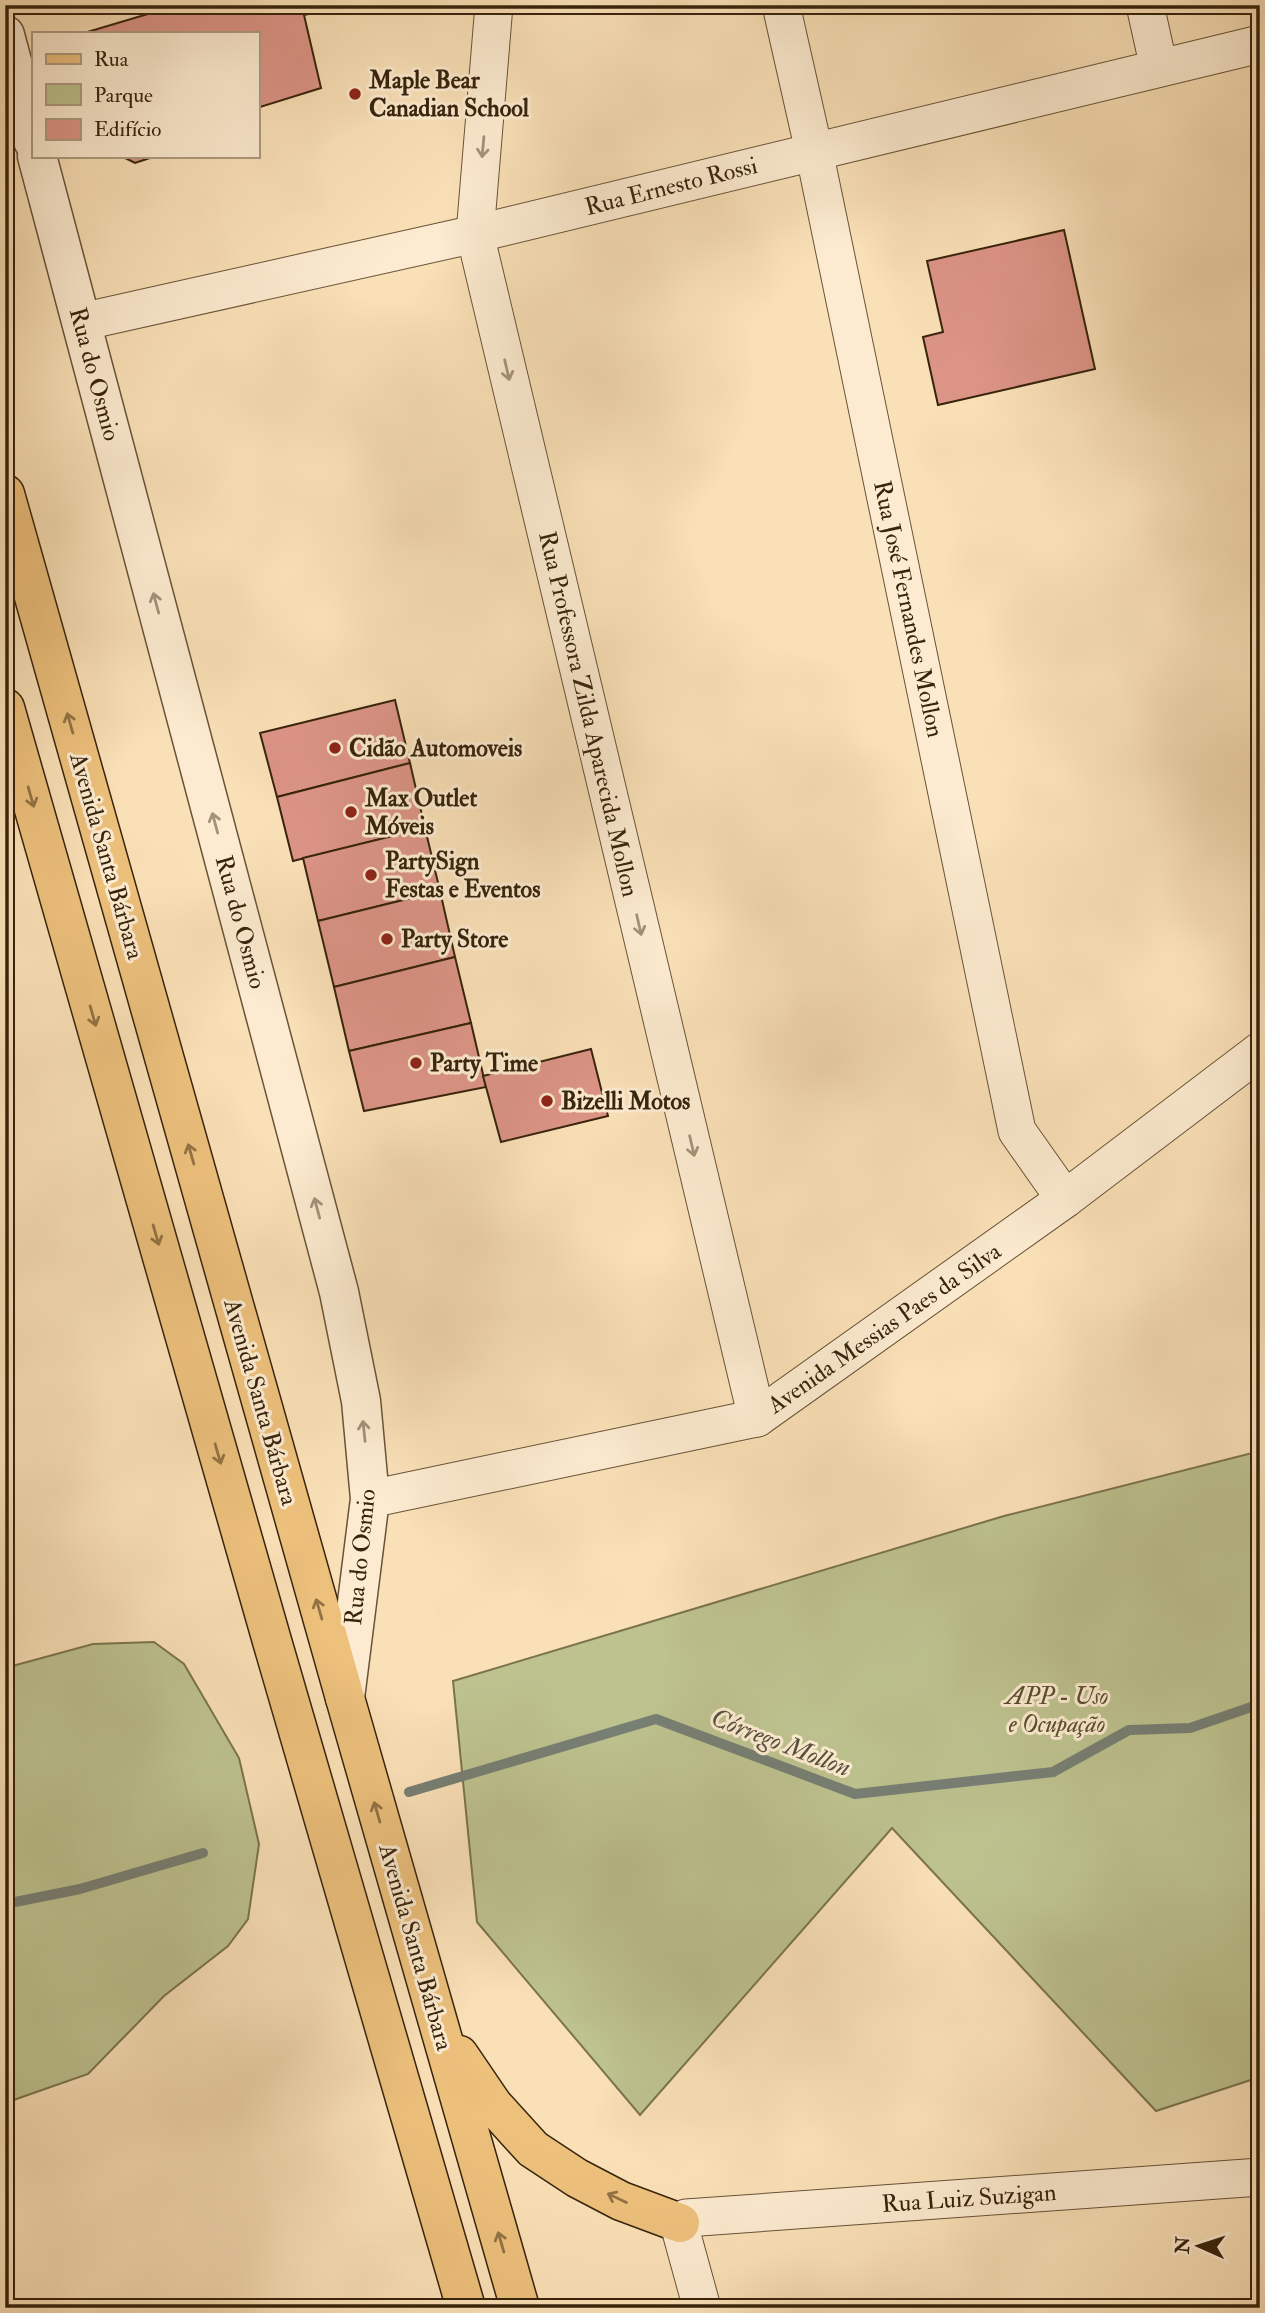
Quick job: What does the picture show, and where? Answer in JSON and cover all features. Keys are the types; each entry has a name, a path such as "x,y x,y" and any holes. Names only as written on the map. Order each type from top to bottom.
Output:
{"main road":[{"name":"Avenida Santa Bárbara","path":"5,494 520,2308"},
{"path":"5,708 466,2308"},
{"path":"439,2024 493,2105 533,2149 588,2184 621,2201 680,2223"}],"street":[{"name":"Rua Professora Zilda Aparecida Mollon","path":"494,5 475,234 757,1418"},
{"name":"Rua José Fernandes Mollon","path":"781,5 814,151 1017,1131 1065,1199"},
{"path":"1145,5 1159,68"},
{"path":"5,35 32,137"},
{"name":"Rua Ernesto Rossi","path":"81,322 475,234 1260,44"},
{"name":"Rua do Osmio","path":"38,158 339,1292 361,1401 370,1499 345,1698"},
{"name":"Avenida Messias Paes da Silva","path":"370,1499 757,1418 1065,1199 1260,1051"},
{"name":"Rua Luiz Suzigan","path":"680,2223 686,2218 1260,2177"},
{"path":"680,2223 702,2308"}],"green space":[{"name":"APP - Uso e Ocupação","path":"1260,1451 1260,2077 1156,2111 892,1828 640,2115 477,1922 453,1681 1004,1516"},
{"path":"154,1642 184,1664 239,1758 259,1844 248,1919 228,1946 164,1996 88,2074 5,2103 5,1668 93,1644"}],"building":[{"path":"178,5 350,5 304,15 321,88 259,107 259,32 87,32"},
{"path":"125,158 150,158 135,163"},
{"path":"1064,230 1095,369 938,405 923,337 943,332 927,261"},
{"name":"Cidão Automoveis","path":"395,700 410,763 277,797 260,733"},
{"name":"Max Outlet Móveis","path":"410,763 425,828 293,861 277,797"},
{"name":"PartySign Festas e Eventos","path":"425,828 440,891 318,921 303,858"},
{"name":"Party Store","path":"440,891 455,957 334,987 318,921"},
{"path":"455,957 471,1023 349,1051 334,987"},
{"name":"Party Time","path":"471,1023 486,1087 364,1111 349,1051"},
{"name":"Bizelli Motos","path":"591,1049 608,1116 501,1142 483,1076"}],"waterway":[{"name":"Córrego Mollon","path":"409,1792 656,1719 855,1794 1053,1772 1129,1730 1190,1728 1260,1704"},
{"path":"5,1904 80,1889 203,1853"}],"place":[{"name":"Maple Bear Canadian School","path":"355,94"},
{"name":"Cidão Automoveis","path":"335,748"},
{"name":"Max Outlet Móveis","path":"351,812"},
{"name":"PartySign Festas e Eventos","path":"371,875"},
{"name":"Party Store","path":"387,939"},
{"name":"Party Time","path":"416,1063"},
{"name":"Bizelli Motos","path":"547,1101"}]}
